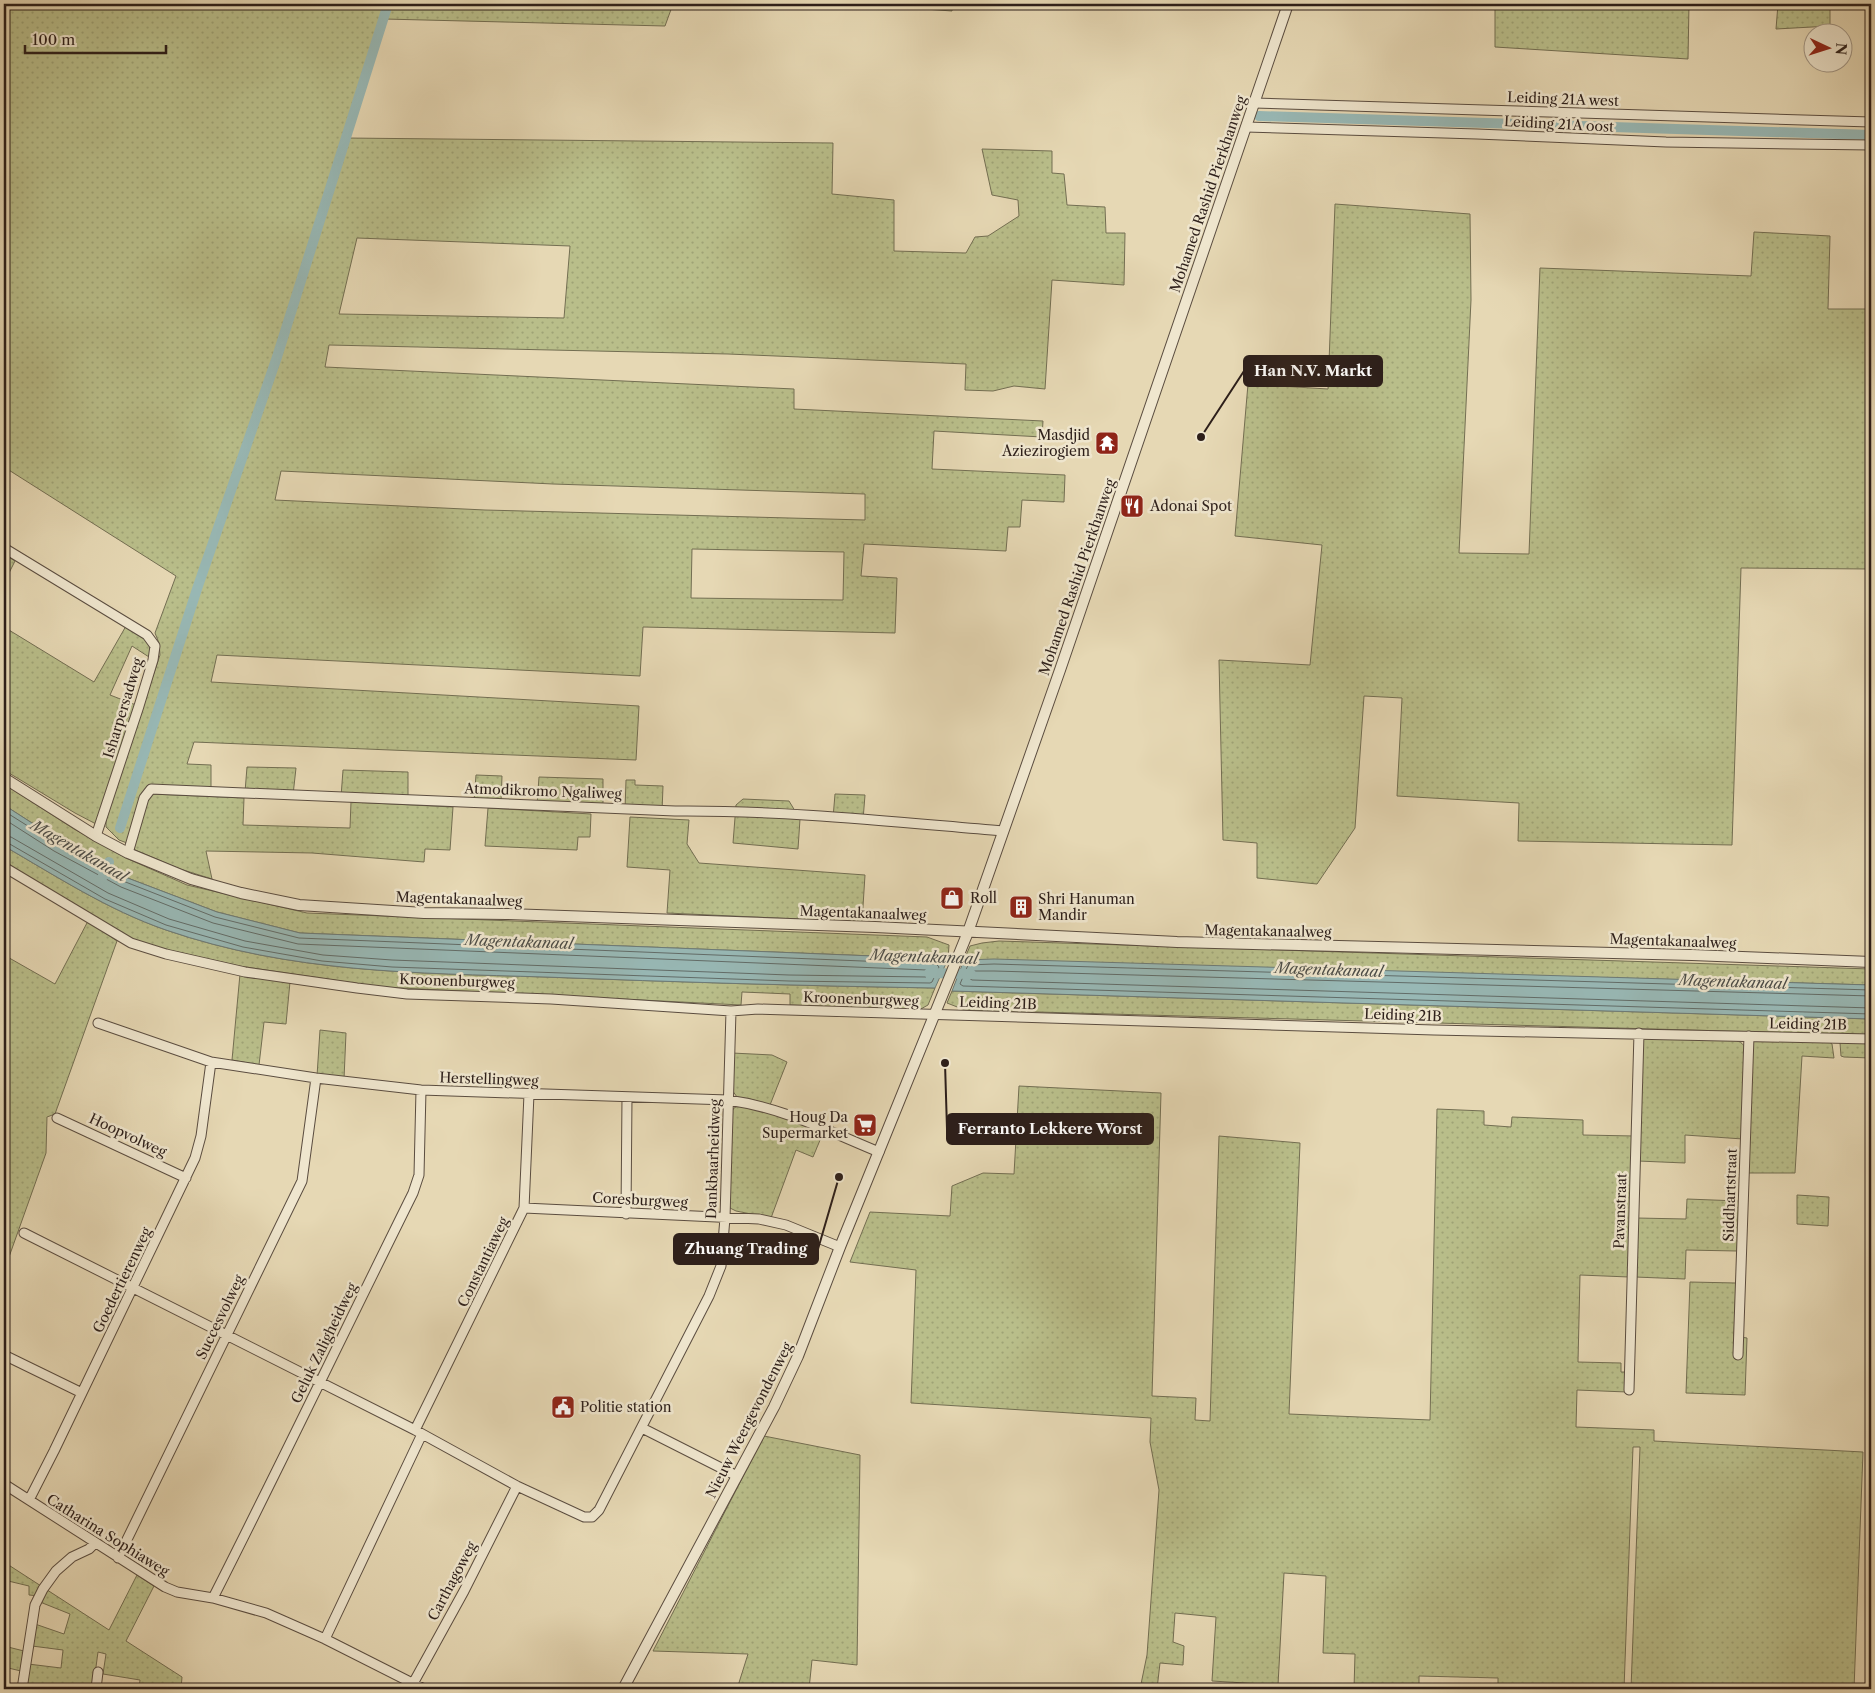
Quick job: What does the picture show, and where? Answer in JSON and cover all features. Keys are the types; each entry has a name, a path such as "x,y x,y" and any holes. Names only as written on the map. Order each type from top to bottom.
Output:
{"street":[{"name":"Mohamed Rashid Pierkhanweg","path":"968,932 1063,662 1288,4"},
{"name":"Leiding 21A west","path":"1254,103 1871,122"},
{"name":"Leiding 21A oost","path":"1246,126 1676,143 1871,145"},
{"name":"Isharpersadweg","path":"4,548 147,635 155,646 153,660 139,706 96,836"},
{"name":"Magentakanaalweg","path":"4,778 96,836 128,852 191,879 241,893 299,905 424,913 507,914 1177,942 1692,955 1871,962"},
{"name":"Atmodikromo Ngaliweg","path":"128,852 144,798 150,788 675,811 802,814 1002,831"},
{"name":"Kroonenburgweg","path":"4,867 131,943 166,954 245,972 407,994 551,998 731,1011 758,1009 914,1015 934,1014"},
{"name":"Nieuw Weergevondenweg","path":"623,1689 774,1407 798,1356 840,1247 968,932"},
{"name":"Dankbaarheidweg","path":"517,1486 584,1517 592,1517 599,1510 710,1296 723,1256 731,1011"},
{"name":"Leiding 21B","path":"934,1014 1434,1030 1871,1039"},
{"name":"Herstellingweg","path":"98,1022 211,1062 316,1078 421,1090 728,1100 767,1107 790,1114 879,1152"},
{"name":"Pavanstraat","path":"1629,1390 1639,1033"},
{"name":"Siddhartstraat","path":"1738,1355 1748,1036"},
{"name":"Goedertierenweg","path":"29,1500 195,1158 211,1062"},
{"name":"Succesvolweg","path":"118,1558 302,1181 316,1078"},
{"name":"Geluk Zaligheidweg","path":"213,1598 302,1423 417,1183 421,1090"},
{"name":"Constantiaweg","path":"325,1639 524,1208 529,1094"},
{"path":"626,1214 628,1097"},
{"name":"Hoopvolweg","path":"57,1118 186,1178"},
{"name":"Coresburgweg","path":"524,1208 760,1220 786,1225 840,1247"},
{"path":"24,1232 419,1432 517,1486"},
{"path":"4,1355 82,1393"},
{"path":"642,1428 737,1476"},
{"name":"Catharina Sophiaweg","path":"4,1484 166,1587 177,1592 213,1598 266,1613 325,1639 411,1686 424,1689"},
{"name":"Carthagoweg","path":"411,1686 464,1591 517,1486"},
{"path":"22,1689 35,1605 43,1589 56,1571 72,1557 89,1550 95,1543"},
{"path":"96,1689 98,1672"}],"green space":[{"path":"4,4 673,4 665,26 384,19 346,138 833,143 832,194 894,200 894,251 966,253 975,237 988,236 1019,216 1018,200 992,195 982,149 1052,151 1052,173 1064,174 1067,205 1105,207 1106,233 1125,233 1124,285 1052,280 1045,389 1014,386 993,391 965,390 966,364 728,354 329,345 325,367 794,389 794,409 1043,421 1042,437 934,431 932,469 1065,475 1064,502 1022,500 1020,527 1008,527 1006,551 864,544 861,576 897,578 895,633 643,627 640,676 217,655 211,682 639,706 636,760 194,742 187,764 211,765 211,791 149,788 127,843 119,840 106,827 106,818 160,655 159,643 155,633 176,576 4,467","holes":["357,238 570,246 564,318 339,314","281,471 553,484 865,494 865,520 485,510 275,500","692,549 844,552 843,600 691,598"]},
{"path":"856,4 952,4 952,11"},
{"path":"1495,4 1689,4 1688,59 1495,47"},
{"path":"1778,4 1830,4 1830,22 1802,22 1802,28 1776,29"},
{"path":"1335,204 1470,214 1471,300 1459,553 1529,554 1540,268 1751,276 1754,232 1830,236 1828,309 1871,309 1871,569 1741,568 1732,845 1518,841 1519,803 1397,796 1402,698 1364,696 1355,828 1317,884 1257,878 1257,843 1223,840 1219,660 1310,665 1322,545 1235,536 1248,384 1328,389"},
{"path":"4,554 15,561 4,583"},
{"path":"126,626 140,634 147,641 150,650 149,657 132,646 110,695 136,705 96,824 4,770 4,627 94,682"},
{"path":"247,767 296,768 293,795 245,792"},
{"path":"343,770 408,772 408,798 341,797"},
{"path":"476,775 502,776 501,802 474,801"},
{"path":"539,777 603,779 603,808 537,805"},
{"path":"626,780 635,780 635,785 663,786 662,812 625,810"},
{"path":"4,784 74,829 126,858 187,885 307,913 927,937 949,945 948,959 300,933 217,912 125,877 60,841 4,805"},
{"path":"151,794 244,798 243,825 350,828 351,802 453,807 450,850 425,849 424,862 312,853 206,851 212,879 180,869 135,850 132,846 147,799"},
{"path":"835,794 865,795 863,820 833,818"},
{"path":"743,799 789,801 800,819 798,849 733,843 736,805"},
{"path":"488,808 591,814 590,837 578,837 577,850 485,846"},
{"path":"630,817 689,820 687,844 699,863 865,875 862,922 667,913 670,870 627,867"},
{"path":"4,846 103,903 145,922 213,944 307,963 401,972 449,974 740,984 935,988 928,1005 919,1010 790,1005 790,994 742,992 741,1005 381,987 239,966 155,947 127,937 4,862"},
{"path":"88,921 117,941 55,1114 47,1117 46,1153 4,1271 4,955 55,984"},
{"path":"999,941 1871,969 1871,985 964,960 970,946"},
{"path":"240,974 290,982 286,1024 264,1022 259,1065 232,1060"},
{"path":"952,991 1871,1019 1871,1035 965,1010 947,1003"},
{"path":"320,1030 346,1033 344,1079 317,1076"},
{"path":"1646,1037 1731,1039 1738,1041 1745,1047 1743,1139 1685,1135 1685,1163 1638,1161 1642,1039"},
{"path":"1842,1040 1871,1041 1871,1113 1869,1113 1870,1058 1841,1056 1840,1043"},
{"path":"1754,1041 1828,1041 1832,1044 1834,1058 1802,1056 1795,1173 1747,1173 1751,1045"},
{"path":"732,1053 772,1055 787,1062 770,1105 737,1097 732,1090"},
{"path":"1019,1086 1161,1093 1152,1396 1196,1398 1195,1420 1210,1421 1219,1136 1300,1143 1289,1414 1430,1420 1437,1109 1484,1111 1484,1125 1511,1127 1512,1117 1583,1120 1583,1135 1634,1136 1629,1277 1580,1275 1578,1362 1621,1363 1621,1372 1627,1372 1627,1392 1577,1390 1576,1427 1654,1430 1654,1441 1863,1452 1854,1689 1791,1689 1780,1687 1780,1689 1631,1689 1640,1447 1633,1447 1624,1689 1498,1689 1498,1678 1419,1676 1419,1689 1354,1689 1355,1654 1323,1653 1326,1576 1284,1573 1278,1685 1212,1681 1216,1617 1175,1613 1173,1642 1184,1646 1183,1665 1160,1663 1157,1689 1140,1689 1147,1655 1159,1490 1150,1442 1151,1418 911,1403 916,1270 850,1262 870,1212 950,1216 952,1186 983,1173 1014,1174"},
{"path":"738,1106 783,1116 823,1133 813,1157 796,1150 771,1218 730,1208 728,1200 731,1113"},
{"path":"1797,1195 1829,1197 1828,1226 1797,1224"},
{"path":"1687,1199 1739,1201 1737,1251 1686,1250 1685,1279 1635,1277 1637,1218 1686,1219"},
{"path":"1690,1282 1736,1283 1734,1336 1747,1338 1745,1395 1686,1393"},
{"path":"764,1436 860,1455 857,1665 812,1660 809,1689 737,1689 748,1654 653,1651"},
{"path":"4,1562 109,1630 137,1575 154,1586 126,1641 182,1677 181,1689 139,1689 140,1680 103,1674 106,1654 98,1652 93,1689 25,1689 28,1664 61,1668 63,1650 32,1646 35,1624 64,1634 70,1614 40,1602 40,1596 29,1595 29,1586 4,1580"},
{"path":"4,1646 24,1651 21,1671 4,1667"}],"water":[{"path":"4,805 60,841 125,877 217,912 300,933 948,959 935,988 740,984 449,974 401,972 307,963 213,944 166,930 103,903 4,846"},
{"path":"994,959 1871,985 1871,1019 952,991 964,960"}],"waterway":[{"path":"120,828 197,589 277,357 388,4"},
{"path":"1259,116 1871,135"},
{"path":"102,878 109,862"},
{"name":"Magentakanaal","path":"929,973 971,974"}],"place":[{"name":"Han N.V. Markt","path":"1201,437"},
{"name":"Masdjid Aziezirogiem","path":"1107,443"},
{"name":"Adonai Spot","path":"1132,506"},
{"name":"Roll","path":"952,898"},
{"name":"Shri Hanuman Mandir","path":"1021,907"},
{"name":"Ferranto Lekkere Worst","path":"945,1063"},
{"name":"Houg Da Supermarket","path":"865,1125"},
{"name":"Zhuang Trading","path":"839,1177"},
{"name":"Politie station","path":"563,1407"}]}
